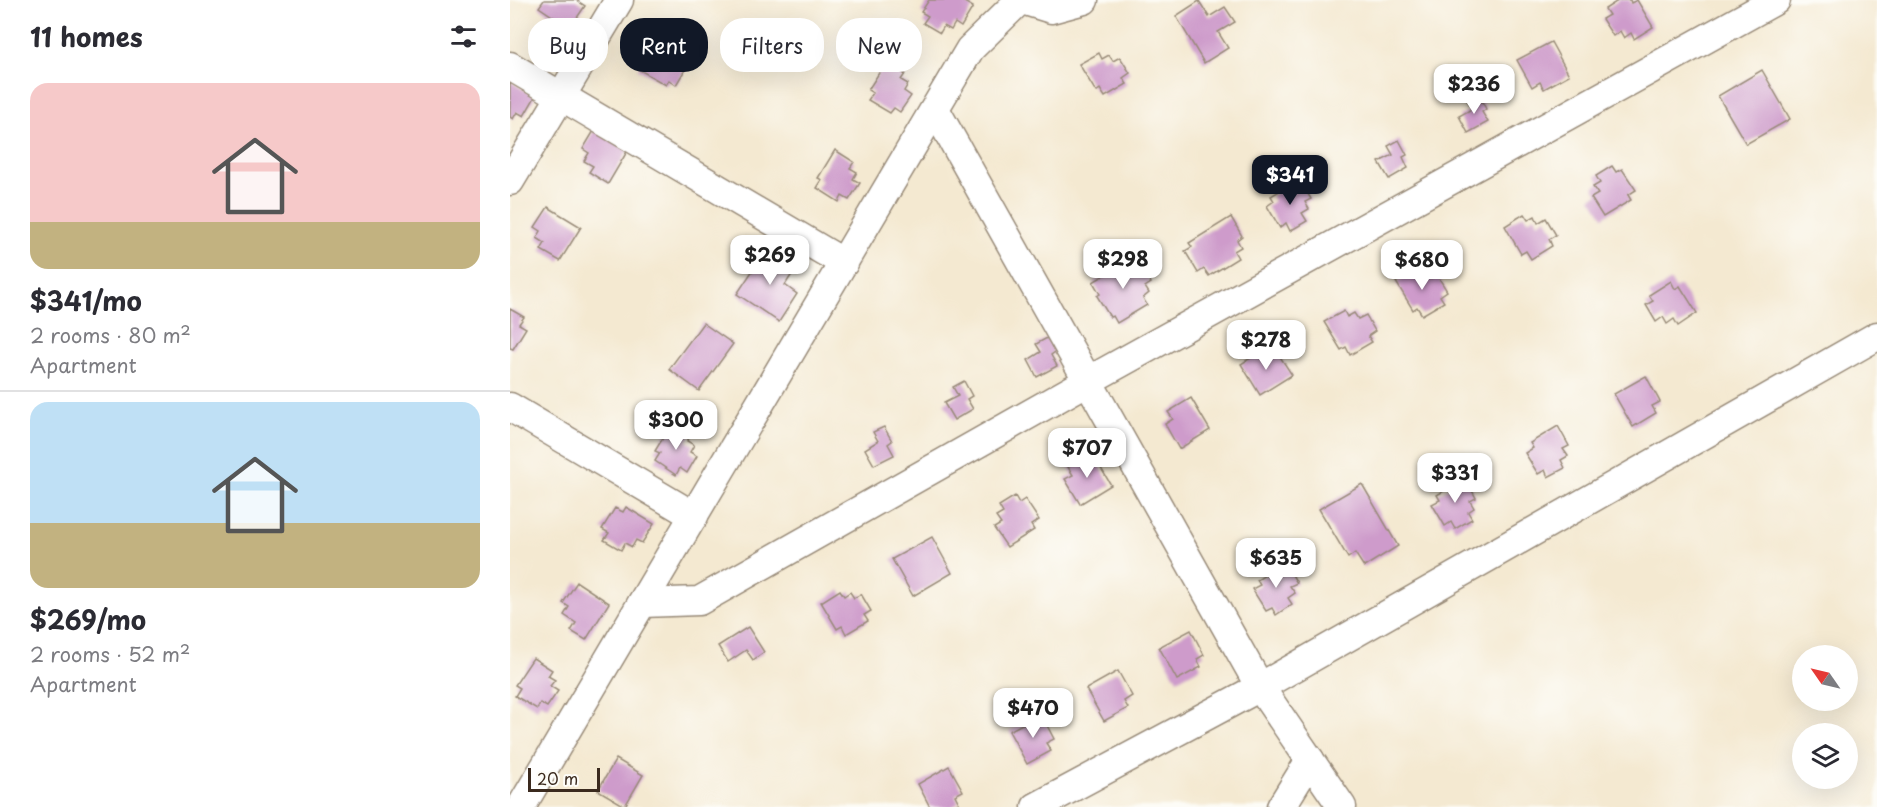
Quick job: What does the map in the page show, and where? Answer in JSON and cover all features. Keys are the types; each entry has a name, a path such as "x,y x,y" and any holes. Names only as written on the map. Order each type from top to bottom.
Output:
{"street":[{"path":"510,182 619,0"},
{"path":"521,807 970,49 1021,0 1051,9 1084,0"},
{"path":"642,603 699,601 1088,381 1774,1"},
{"path":"510,66 844,263"},
{"path":"935,109 1260,687 1342,807"},
{"path":"1036,807 1260,687 1877,336"},
{"path":"510,407 694,516"},
{"path":"1281,807 1310,760"}],"building":[{"path":"544,0 576,0 585,6 577,18 555,18 539,7"},
{"path":"929,0 961,0 973,7 961,27 955,23 951,30 944,26 940,33 923,23 928,16 921,12"},
{"path":"1619,0 1630,0 1631,3 1637,0 1653,27 1634,39 1631,33 1624,38 1620,31 1613,36 1602,19 1609,15 1605,9"},
{"path":"1199,1 1209,17 1225,7 1235,22 1218,32 1228,48 1204,63 1176,16"},
{"path":"1551,42 1569,75 1544,89 1540,82 1532,87 1517,60"},
{"path":"1099,53 1102,59 1109,55 1113,61 1120,57 1130,73 1123,78 1127,84 1105,97 1100,89 1096,92 1079,64"},
{"path":"1762,70 1790,119 1746,144 1718,96"},
{"path":"643,72 684,72 676,85 669,80 666,85"},
{"path":"880,72 902,72 905,74 901,80 908,84 904,91 911,96 900,112 894,108 890,113 868,100 873,93 868,90"},
{"path":"510,81 535,97 524,116 517,112 513,119 510,117"},
{"path":"1478,94 1486,109 1482,112 1488,122 1468,133 1459,116 1472,109 1467,100"},
{"path":"595,129 628,150 608,184 589,172 593,166 584,161 589,153 583,149"},
{"path":"1399,140 1407,155 1403,157 1408,168 1389,179 1379,162 1393,155 1388,146"},
{"path":"835,150 854,162 850,168 857,172 853,179 860,183 849,200 842,196 839,202 817,188 822,180 818,178"},
{"path":"1612,166 1616,172 1622,169 1636,190 1628,195 1631,200 1603,217 1591,198 1598,194 1593,187 1600,183 1596,176"},
{"path":"1299,179 1311,199 1305,202 1309,209 1302,213 1307,221 1290,231 1286,223 1280,228 1267,206 1274,201 1271,196"},
{"path":"548,207 581,227 560,261 541,250 545,243 537,238 541,231 535,227"},
{"path":"1524,214 1528,220 1535,216 1538,223 1546,218 1556,235 1549,239 1552,246 1531,259 1526,251 1521,254 1505,226"},
{"path":"1231,217 1242,236 1237,240 1241,247 1234,251 1238,258 1209,276 1204,269 1198,273 1185,251 1192,247 1189,243"},
{"path":"767,249 796,268 785,285 797,294 779,322 737,294"},
{"path":"1135,257 1151,283 1145,287 1149,293 1143,298 1147,305 1117,323 1113,316 1110,317 1097,296 1100,294 1093,282"},
{"path":"1416,271 1419,277 1426,272 1430,279 1437,275 1447,291 1440,296 1444,302 1422,315 1417,307 1413,310 1396,282"},
{"path":"1671,281 1675,289 1680,286 1697,313 1678,326 1674,319 1667,324 1663,317 1656,322 1646,305 1653,301 1649,295"},
{"path":"510,309 524,317 519,324 526,328 513,349 510,348"},
{"path":"1344,311 1347,317 1354,313 1358,319 1366,315 1375,331 1368,336 1372,342 1350,355 1346,347 1341,350 1324,322"},
{"path":"703,323 733,344 699,391 669,369"},
{"path":"1047,338 1055,352 1051,355 1057,366 1037,377 1028,360 1041,352 1036,344"},
{"path":"1265,349 1270,356 1277,352 1292,375 1260,395 1241,364"},
{"path":"1646,376 1660,402 1652,406 1656,413 1633,427 1614,394"},
{"path":"964,381 972,396 967,399 973,409 954,420 944,403 958,396 953,387"},
{"path":"1191,398 1210,430 1179,449 1165,424 1173,419 1168,412"},
{"path":"672,423 691,435 687,441 694,445 690,452 697,456 687,473 680,468 676,475 655,461 660,453 655,451"},
{"path":"1558,426 1569,446 1563,449 1568,456 1561,460 1565,468 1548,477 1545,470 1538,474 1525,453 1533,448 1530,443"},
{"path":"884,427 892,441 888,444 894,455 874,465 865,449 878,441 873,432"},
{"path":"1092,453 1111,485 1080,504 1065,479 1073,475 1068,467"},
{"path":"1465,478 1476,498 1470,501 1474,508 1468,512 1472,519 1455,529 1451,522 1445,526 1432,504 1440,500 1437,495"},
{"path":"1362,484 1398,546 1364,567 1355,553 1348,558 1319,509"},
{"path":"1015,496 1019,503 1025,499 1039,520 1031,525 1034,530 1007,547 994,528 1001,524 996,517 1003,513 999,506"},
{"path":"626,507 654,524 642,543 636,540 632,547 625,543 621,550 604,540 609,533 602,529 615,508 623,512"},
{"path":"932,537 952,573 913,596 892,559"},
{"path":"1285,563 1297,583 1290,586 1295,593 1288,598 1292,604 1276,615 1272,608 1266,611 1252,589 1260,585 1257,580"},
{"path":"577,582 609,603 586,640 571,631 576,623 564,615 569,607 563,603"},
{"path":"840,590 844,596 850,592 854,598 861,594 871,611 864,615 868,621 846,634 842,626 837,629 821,602"},
{"path":"748,627 764,652 753,660 746,650 728,662 718,646"},
{"path":"1191,630 1204,655 1197,659 1201,667 1177,680 1159,647"},
{"path":"533,658 552,670 548,676 555,680 550,686 558,691 547,707 540,703 537,709 515,696 520,688 515,685"},
{"path":"1118,671 1132,696 1124,701 1128,708 1104,721 1086,689"},
{"path":"1041,714 1054,739 1046,743 1051,751 1027,764 1009,731"},
{"path":"616,759 643,775 625,806 598,790"},
{"path":"949,766 963,791 955,795 959,803 952,807 930,807 918,784"}]}
